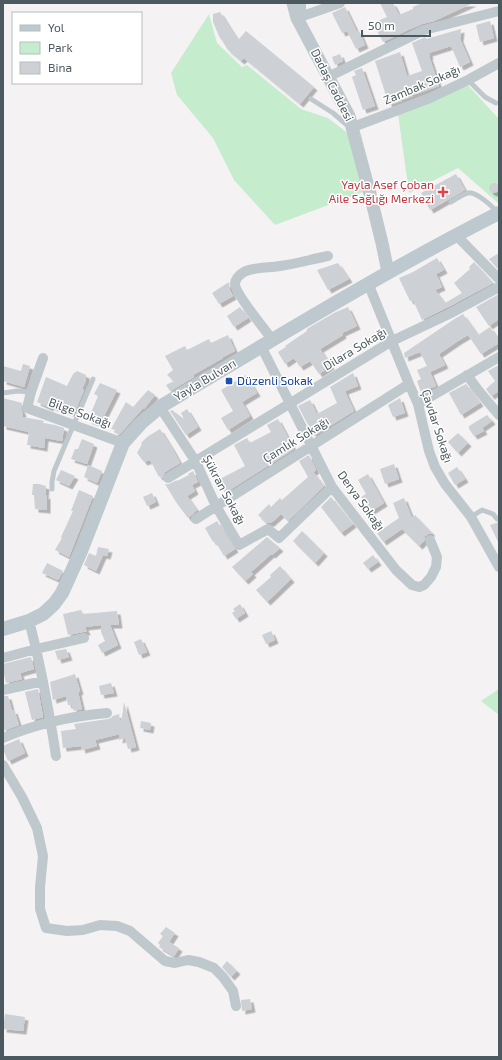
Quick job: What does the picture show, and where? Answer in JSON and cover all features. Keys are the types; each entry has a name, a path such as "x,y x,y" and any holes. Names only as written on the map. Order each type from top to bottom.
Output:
{"main road":[{"name":"Yayla Bulvarı","path":"3,628 28,621 43,614 54,604 62,593 81,552 123,443 141,423 160,407 368,283 498,213"}],"street":[{"path":"293,3 299,17 340,3"},
{"name":"Dadaş Caddesi","path":"301,3 299,17 349,116 353,127 388,272"},
{"path":"328,77 424,30 499,11 496,3"},
{"name":"Zambak Sokağı","path":"353,127 430,98 499,63"},
{"path":"456,235 499,279"},
{"name":"Derya Sokağı","path":"328,256 279,267 243,272 236,279 236,288 267,343 290,403 332,487 396,570 412,585 419,587 424,585 431,577 436,567 437,557 430,540"},
{"name":"Çavdar Sokağı","path":"368,283 418,404 434,467 445,484 471,517 499,567"},
{"name":"Dilara Sokağı","path":"168,478 392,342 499,287"},
{"path":"418,404 499,357"},
{"path":"31,392 43,358"},
{"path":"467,375 499,415"},
{"name":"Çamlık Sokağı","path":"196,519 409,384"},
{"name":"Bilge Sokağı","path":"31,392 27,408 123,443"},
{"name":"Şükran Sokağı","path":"160,407 196,462 216,506 240,545 268,529 279,538 332,487"},
{"path":"28,621 36,648 43,681 56,756"},
{"path":"3,658 36,648 84,638"},
{"path":"3,690 43,681"},
{"path":"3,738 51,723 84,715 107,713"},
{"path":"3,765 22,797 37,828 43,856 40,887 40,909 46,928 67,931 83,930 100,926 117,926 130,931 165,961 175,963 188,960 199,962 214,968 223,977 233,991 236,1006"}],"lane":[{"path":"468,80 485,97 496,103"},
{"path":"311,99 333,113 347,126 353,127"},
{"path":"451,202 468,193 472,193 486,201 498,213"},
{"path":"52,489 54,471 93,379"},
{"path":"3,393 18,391 31,392"},
{"path":"471,517 482,510 494,514 497,519"}],"green space":[{"path":"209,14 217,43 242,67 247,65 301,109 328,118 349,134 363,192 275,225 234,180 213,138 177,95 171,73"},
{"path":"467,84 499,119 499,203 458,168 409,193 398,114"},
{"path":"499,689 499,715 481,701"}],"building":[{"path":"380,3 393,3 399,15 422,3 473,3 383,42 373,23 387,17"},
{"path":"345,7 357,32 359,31 365,45 356,49 347,31 342,33 332,13"},
{"path":"220,12 238,40 246,31 314,87 300,104 244,58 241,61 228,50 219,36 213,22 213,14"},
{"path":"490,21 494,38 480,42 476,25"},
{"path":"461,29 460,39 470,62 460,67 451,46 429,53 439,86 389,105 375,61 400,52 407,76 422,71 412,43 425,37 426,39"},
{"path":"340,54 343,61 335,65 332,57"},
{"path":"362,68 375,106 363,110 352,77 356,75 354,71"},
{"name":"Yayla Asef Çoban Aile Sağlığı Merkezi","path":"456,174 465,190 430,210 421,193"},
{"path":"492,183 496,183 498,184 498,192 492,193 489,190 489,186"},
{"path":"499,253 499,270 489,259"},
{"path":"437,258 444,270 436,274 442,287 435,290 445,303 462,293 454,283 470,269 469,267 474,262 493,283 422,320 413,300 410,301 399,278 413,272"},
{"path":"338,263 349,279 328,290 317,270"},
{"path":"229,282 230,290 233,296 219,304 212,293"},
{"path":"499,294 499,319 489,326 476,307"},
{"path":"240,307 248,318 234,327 227,316"},
{"path":"348,307 357,326 342,333 343,335 320,349 331,366 319,374 310,361 300,367 294,358 285,364 278,352 307,331 306,330 310,327 334,313"},
{"path":"463,314 478,335 490,327 499,343 481,354 468,335 458,341 439,354 445,365 430,372 436,386 421,392 417,381 421,379 417,370 427,366 420,352 405,358 404,353"},
{"path":"228,335 235,351 193,375 194,377 170,391 166,385 174,381 167,375 173,370 165,356 185,346 187,350 209,339 211,343"},
{"path":"23,364 30,366 24,387 3,381 3,366 21,371"},
{"path":"499,365 499,391 491,396 486,389 495,381 488,371"},
{"path":"77,371 86,375 86,380 82,389 84,390 74,414 50,406 50,408 37,402 46,377 67,386 73,374"},
{"path":"353,373 358,386 345,391 354,411 314,436 298,406 310,400 317,414 337,403 330,387"},
{"path":"246,375 257,393 242,402 250,416 228,430 221,418 233,411 221,390"},
{"path":"100,383 117,390 100,424 88,420 98,396 94,394"},
{"path":"466,384 480,403 461,415 449,393"},
{"path":"148,390 155,395 144,409 143,408 119,435 114,432 115,430 111,429 126,402 133,407"},
{"path":"3,398 22,403 22,417 44,421 43,423 64,428 62,441 45,438 44,448 27,445 29,432 3,426"},
{"path":"400,398 405,413 393,417 388,405"},
{"path":"187,409 198,427 186,435 170,411 172,410 184,419 181,413"},
{"path":"487,415 492,421 482,428 484,431 474,436 469,429 469,426"},
{"path":"278,419 294,449 225,493 218,480 245,466 234,445 247,438 250,443 271,432 267,425"},
{"path":"160,429 180,463 165,472 162,478 160,476 159,477 150,460 144,462 137,453 142,444 141,443 147,437"},
{"path":"458,433 468,443 458,453 448,442"},
{"path":"82,439 94,444 87,464 71,459 75,449 78,449"},
{"path":"309,455 316,470 313,472 324,486 288,521 281,514 271,523 266,523 258,515 269,504 271,507 280,498 282,500 308,477 299,461"},
{"path":"394,464 399,479 385,484 380,469"},
{"path":"88,465 102,471 97,483 84,477"},
{"path":"457,467 465,479 455,485 448,473"},
{"path":"61,470 75,476 69,486 56,480"},
{"path":"193,471 198,482 192,485 195,491 187,496 197,510 188,518 165,484 177,481 189,475 188,474"},
{"path":"368,474 384,503 371,511 361,497 366,494 358,480"},
{"path":"33,484 46,486 45,496 47,495 47,510 35,509 34,495 32,495"},
{"path":"79,490 93,496 69,557 55,550 62,538 61,537 73,511 71,511"},
{"path":"152,493 156,502 147,506 143,497"},
{"path":"331,497 353,524 341,533 321,507"},
{"path":"404,498 412,518 415,515 432,533 425,536 424,541 419,546 402,529 383,542 377,533 399,518 393,503"},
{"path":"217,521 235,549 224,556 215,541 213,542 205,528"},
{"path":"499,522 499,544 490,525"},
{"path":"302,531 324,553 315,563 293,541"},
{"path":"267,537 280,548 251,572 253,574 245,581 232,567"},
{"path":"98,547 109,549 107,556 103,555 96,571 84,565 89,553 96,556"},
{"path":"373,555 378,562 368,569 363,563"},
{"path":"47,563 63,571 58,580 42,573"},
{"path":"280,566 291,579 267,602 256,590 271,577 270,575"},
{"path":"240,604 245,613 236,619 232,613 235,611 233,609"},
{"path":"81,610 83,614 117,611 119,625 110,625 118,645 102,653 98,645 105,641 101,632 101,625 85,627 87,632 68,635 63,614"},
{"path":"271,631 275,640 266,644 262,635"},
{"path":"141,639 147,652 139,655 134,642"},
{"path":"66,649 69,657 58,660 55,651"},
{"path":"31,657 34,669 20,673 22,679 6,683 3,664"},
{"path":"75,674 80,691 78,692 82,709 74,711 72,705 68,705 66,696 53,700 50,682"},
{"path":"111,683 114,693 101,695 99,686"},
{"path":"38,689 43,717 32,720 25,692"},
{"path":"3,696 8,696 12,711 14,710 19,725 3,731"},
{"path":"124,702 136,747 128,749 125,738 119,740 120,734 95,740 97,746 82,750 81,746 63,748 61,731 76,729 74,724 108,719 119,714 121,725"},
{"path":"141,721 151,723 150,730 140,728"},
{"path":"19,739 25,753 8,761 3,746"},
{"path":"166,927 175,933 169,942 179,948 174,956 159,947 160,945 158,943 163,936 160,934"},
{"path":"227,961 237,971 231,977 222,967"},
{"path":"250,999 252,1009 242,1011 241,1000"},
{"path":"5,1014 25,1017 23,1031 3,1029"}],"place":[{"name":"Yayla Asef Çoban Aile Sağlığı Merkezi","path":"443,192"},
{"name":"Düzenli Sokak","path":"229,381"}]}
